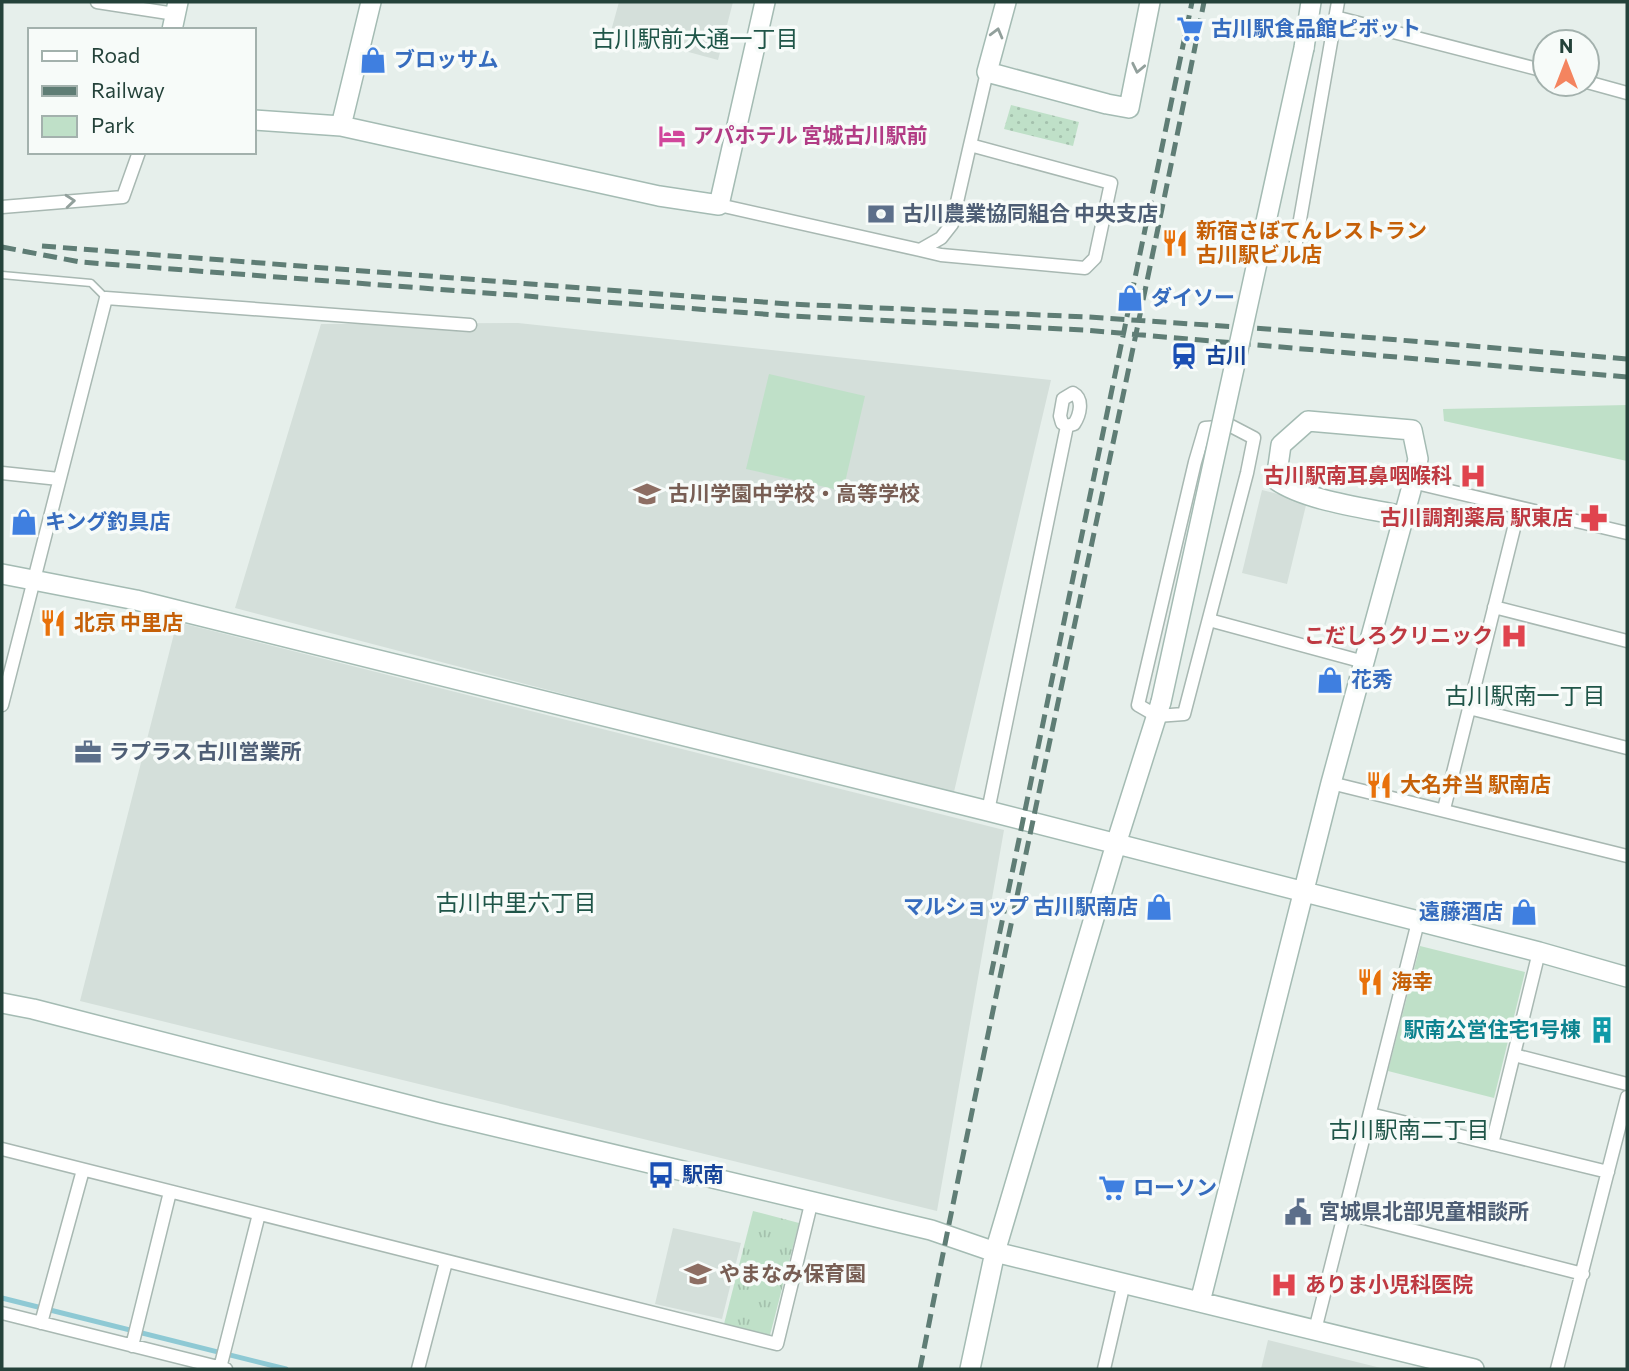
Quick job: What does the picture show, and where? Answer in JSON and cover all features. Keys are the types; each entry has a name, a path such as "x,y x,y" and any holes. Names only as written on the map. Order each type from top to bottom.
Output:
{"street":[{"path":"97,2 175,15"},
{"path":"341,126 371,2"},
{"path":"719,205 765,2"},
{"path":"920,250 941,238 951,224 1006,2"},
{"path":"987,72 1129,108 1150,2"},
{"path":"970,1369 995,1252 1116,844 1159,709 1304,48 1311,2"},
{"path":"1294,254 1338,2"},
{"path":"1335,17 1531,68"},
{"path":"1601,86 1627,93"},
{"path":"256,120 341,126 659,195 719,205 941,255 1086,268 1095,258 1111,184 971,145"},
{"path":"2,207 122,197 138,154"},
{"path":"2,705 106,298 470,325"},
{"path":"1200,1302 1331,783 1364,662 1403,516 1418,459 1412,429 1308,421 1281,445 1276,480 1287,488 1403,516"},
{"path":"988,811 1066,426"},
{"path":"1231,426 1254,438 1247,472 1184,714 1159,709 1138,705 1195,462 1205,428 1231,426"},
{"path":"2,473 60,479"},
{"path":"1412,482 1627,533"},
{"path":"1444,809 1519,508"},
{"path":"2,574 136,600 988,811 1627,977"},
{"path":"1494,607 1627,641"},
{"path":"1209,620 1364,662"},
{"path":"1469,708 1627,748"},
{"path":"1331,783 1627,856"},
{"path":"1315,1330 1418,922"},
{"path":"1492,1144 1539,952"},
{"path":"2,1003 439,1113 812,1200 931,1230 995,1252 1474,1369"},
{"path":"1514,1055 1627,1084"},
{"path":"1557,1369 1627,1097"},
{"path":"1370,1114 1608,1172"},
{"path":"2,1149 777,1344 812,1200"},
{"path":"44,1313 83,1170"},
{"path":"135,1335 170,1192"},
{"path":"1345,1213 1583,1274"},
{"path":"2,1314 44,1313 135,1335 224,1361 259,1214"},
{"path":"418,1369 446,1262"},
{"path":"1104,1369 1124,1283"}],"lane":[{"path":"2,275 91,283 106,298"}],"shaded area":[{"path":"619,2 733,2 718,60 611,31"},
{"name":"古川学園中学校・高等学校","path":"518,323 1051,380 953,796 235,608 321,324"},
{"path":"1262,490 1307,501 1287,584 1242,573"},
{"path":"177,622 1004,830 937,1211 80,1001"},
{"name":"やまなみ保育園","path":"673,1228 741,1243 722,1319 655,1304"},
{"path":"1268,1340 1385,1369 1261,1369"}],"green space":[{"path":"1011,105 1079,122 1073,146 1004,129"},
{"path":"769,374 865,396 843,491 746,469"},
{"path":"1627,405 1627,461 1444,421 1443,409"},
{"path":"1420,946 1525,972 1494,1098 1388,1071"},
{"path":"753,1211 799,1223 770,1335 724,1324"}],"waterway":[{"path":"2,1298 286,1369"}],"railway":[{"path":"991,975 1192,2"},
{"path":"920,1369 1204,2"},
{"path":"42,246 789,304 1088,317 1627,359"},
{"path":"2,247 80,262 789,316 1084,330 1627,377"}],"place":[{"name":"古川駅食品館ピボット","path":"1190,29"},
{"name":"ブロッサム","path":"373,60"},
{"name":"アパホテル 宮城古川駅前","path":"672,136"},
{"name":"古川農業協同組合 中央支店","path":"881,214"},
{"name":"新宿さぼてんレストラン 古川駅ビル店","path":"1175,243"},
{"name":"ダイソー","path":"1130,298"},
{"name":"古川","path":"1184,356"},
{"name":"古川駅南耳鼻咽喉科","path":"1473,476"},
{"name":"古川学園中学校・高等学校","path":"647,494"},
{"name":"古川調剤薬局 駅東店","path":"1594,518"},
{"name":"キング釣具店","path":"24,522"},
{"name":"北京 中里店","path":"53,623"},
{"name":"こだしろクリニック","path":"1514,636"},
{"name":"花秀","path":"1330,680"},
{"name":"ラプラス 古川営業所","path":"88,752"},
{"name":"大名弁当 駅南店","path":"1379,785"},
{"name":"マルショップ 古川駅南店","path":"1159,907"},
{"name":"遠藤酒店","path":"1524,912"},
{"name":"海幸","path":"1370,982"},
{"name":"駅南公営住宅1号棟","path":"1602,1030"},
{"name":"駅南","path":"661,1175"},
{"name":"ローソン","path":"1112,1188"},
{"name":"宮城県北部児童相談所","path":"1298,1212"},
{"name":"やまなみ保育園","path":"698,1274"},
{"name":"ありま小児科医院","path":"1284,1285"}],"district":[{"name":"古川駅前大通一丁目","path":"695,39"},
{"name":"古川駅南一丁目","path":"1525,696"},
{"name":"古川中里六丁目","path":"516,903"},
{"name":"古川駅南二丁目","path":"1409,1130"}]}
